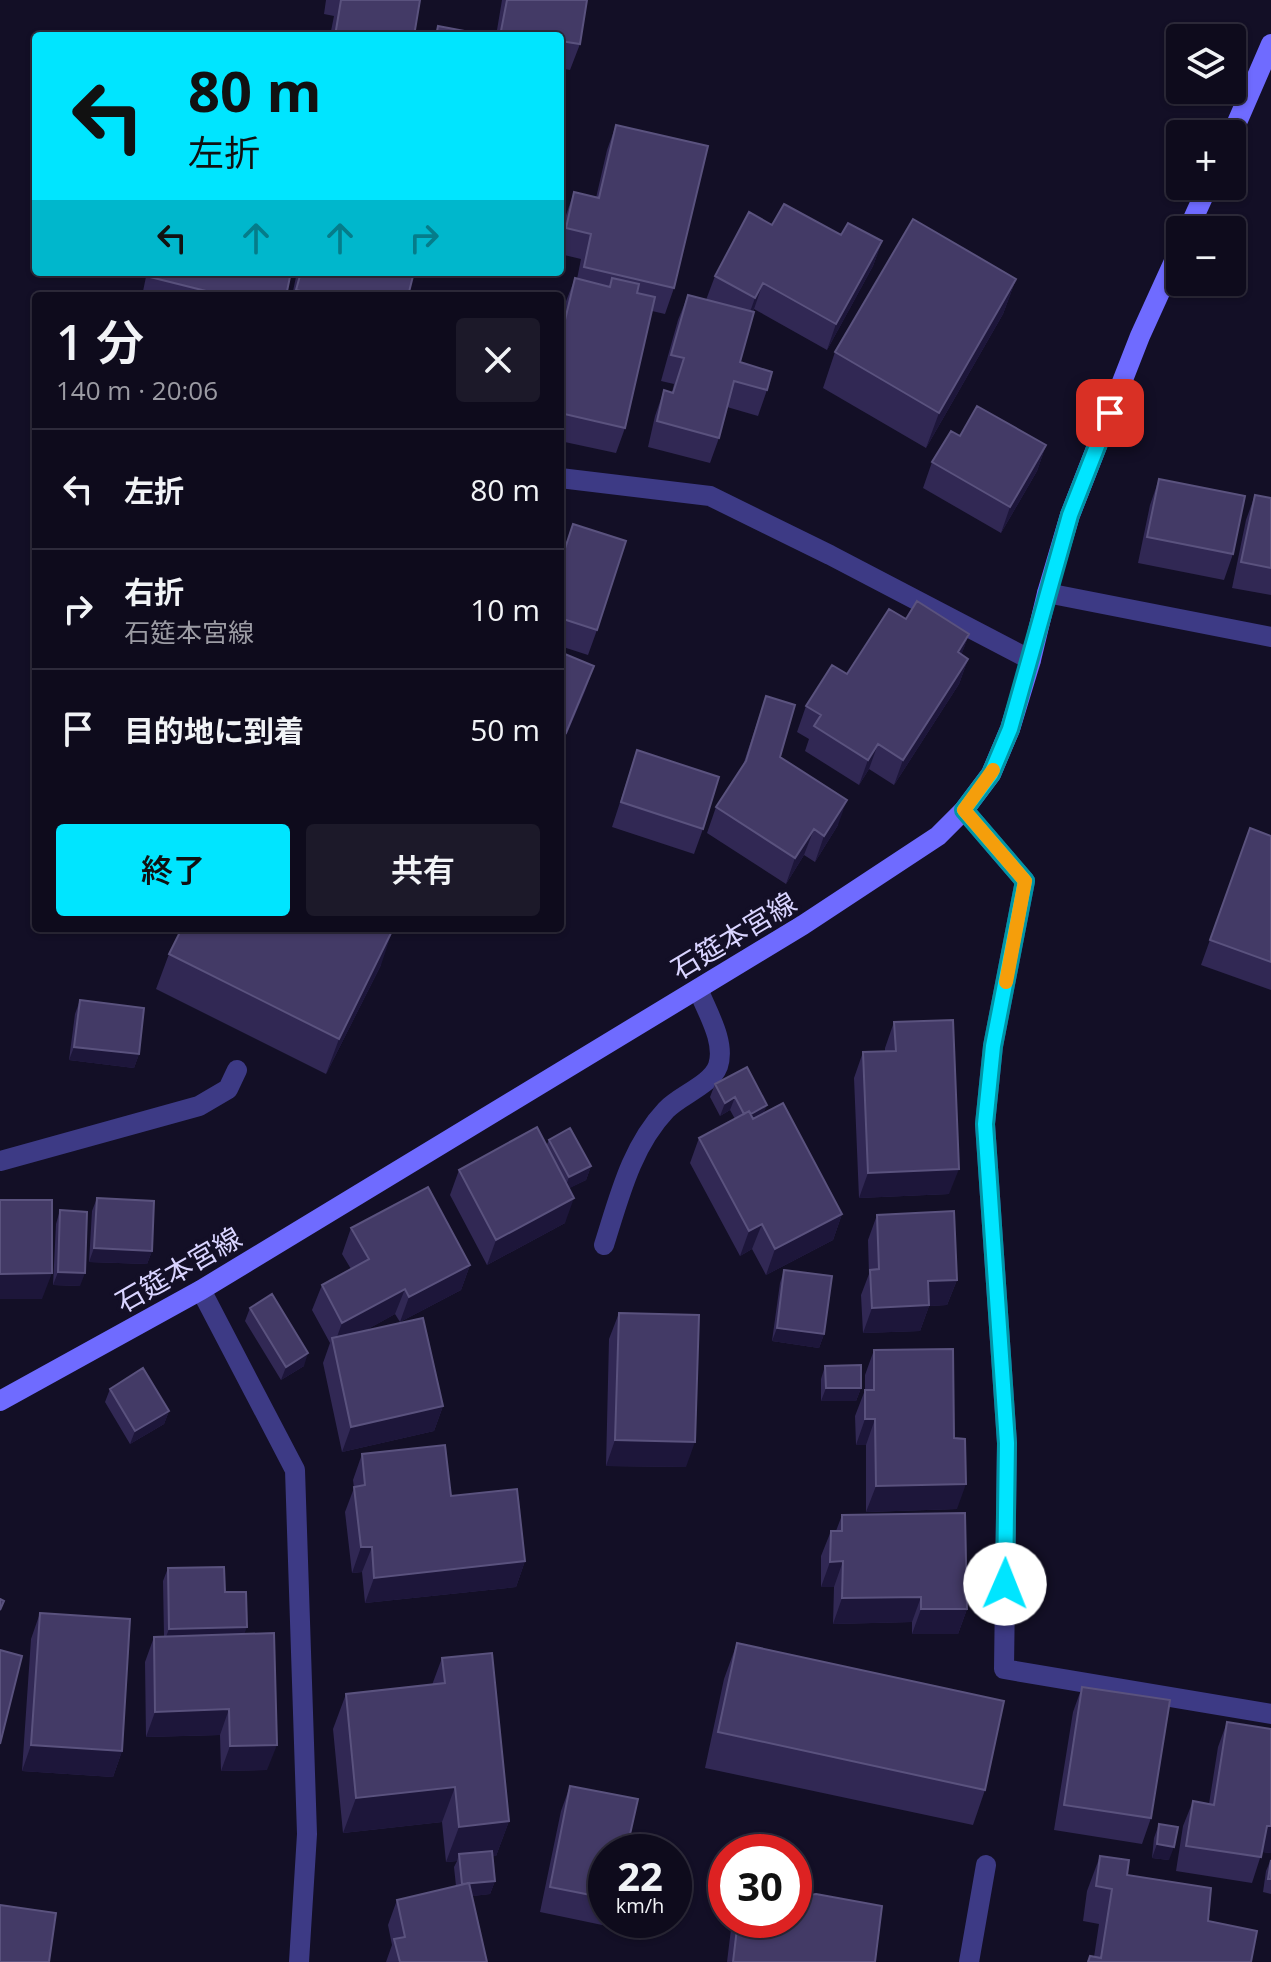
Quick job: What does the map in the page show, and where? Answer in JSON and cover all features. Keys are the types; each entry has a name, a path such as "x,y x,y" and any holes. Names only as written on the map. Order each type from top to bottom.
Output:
{"main road":[{"path":"1238,120 1271,44"},
{"name":"石筵本宮線","path":"0,1401 201,1290 803,925 938,836 964,810 991,774 1010,729 1070,515 1140,336 1166,279"}],"street":[{"path":"564,478 710,496 1031,660"},
{"path":"1047,593 1271,637"},
{"path":"964,810 1025,881 993,1046 985,1124 1007,1443 1004,1669 1271,1714"},
{"path":"604,1245 641,1144 666,1110 705,1081 717,1068 721,1048 698,989"},
{"path":"0,1161 199,1106 228,1089 237,1070"},
{"path":"201,1290 295,1470 307,1834 299,1962"},
{"path":"969,1962 986,1865"}],"building":[{"path":"341,0 420,0 415,32 336,32"},
{"path":"507,0 587,0 580,44 564,42 564,32 501,31"},
{"path":"438,26 470,32 437,32"},
{"path":"616,125 708,146 674,288 584,267 591,234 566,228 574,192 599,198"},
{"path":"784,204 841,235 848,223 882,241 836,324 763,283 755,298 715,276 749,212 772,225"},
{"path":"913,219 1016,279 939,413 835,352"},
{"path":"290,276 287,292 210,292 150,277"},
{"path":"300,276 413,276 409,292 296,290"},
{"path":"575,278 610,287 612,278 639,284 637,293 655,297 625,428 564,414 564,324"},
{"path":"688,295 754,312 740,362 772,372 767,390 734,381 719,438 657,421 664,390 673,393 684,358 671,355"},
{"path":"977,406 1046,445 1010,507 932,462 951,431 960,436"},
{"path":"1159,479 1245,496 1233,554 1147,537"},
{"path":"1255,495 1271,498 1271,568 1241,562"},
{"path":"573,524 626,541 597,630 564,619 564,552"},
{"path":"917,601 969,634 958,652 968,659 903,760 878,744 868,760 814,726 821,715 806,706 832,665 847,674 889,609 906,619"},
{"path":"564,654 594,666 564,732"},
{"path":"766,696 795,705 780,757 847,800 824,836 814,829 795,858 716,807 746,761"},
{"path":"637,750 719,777 703,829 621,802"},
{"path":"1250,828 1271,836 1271,962 1210,940"},
{"path":"180,932 392,932 339,1039 169,954"},
{"path":"80,1000 144,1008 139,1054 74,1047"},
{"path":"953,1020 959,1169 868,1173 863,1052 896,1051 894,1022"},
{"path":"747,1067 767,1105 751,1114 749,1111 744,1114 735,1097 725,1103 715,1084"},
{"path":"783,1103 842,1214 775,1249 762,1224 749,1231 699,1138 749,1111 753,1119"},
{"path":"537,1127 574,1198 496,1240 459,1170"},
{"path":"570,1128 591,1166 569,1177 549,1140"},
{"path":"428,1187 470,1265 409,1297 405,1289 342,1323 322,1285 369,1259 351,1228"},
{"path":"97,1198 154,1201 152,1251 94,1248"},
{"path":"0,1200 52,1200 52,1273 0,1274"},
{"path":"60,1210 87,1212 85,1273 58,1272"},
{"path":"954,1211 957,1280 928,1281 929,1305 872,1308 870,1270 879,1269 877,1215"},
{"path":"784,1270 832,1276 824,1334 777,1328"},
{"path":"272,1294 308,1353 286,1367 250,1308"},
{"path":"619,1313 699,1315 695,1442 615,1440"},
{"path":"423,1318 443,1406 351,1427 332,1338"},
{"path":"953,1349 954,1438 965,1439 966,1484 876,1486 875,1419 865,1419 865,1390 874,1390 874,1350"},
{"path":"861,1365 861,1388 826,1388 825,1366"},
{"path":"143,1368 169,1411 135,1431 110,1389"},
{"path":"445,1445 451,1496 517,1489 525,1561 374,1578 372,1547 361,1547 354,1487 365,1485 362,1454"},
{"path":"965,1513 967,1609 921,1609 921,1597 842,1598 843,1561 830,1562 831,1531 842,1531 842,1515"},
{"path":"224,1567 225,1592 246,1592 247,1627 169,1629 168,1568"},
{"path":"40,1613 130,1619 122,1751 31,1745"},
{"path":"274,1633 277,1745 230,1746 229,1709 155,1712 154,1637"},
{"path":"737,1643 1004,1701 985,1790 718,1732"},
{"path":"0,1650 22,1656 0,1744"},
{"path":"492,1653 509,1821 459,1827 455,1787 356,1798 346,1694 445,1683 442,1658"},
{"path":"1082,1687 1170,1700 1151,1818 1064,1805"},
{"path":"1227,1722 1271,1729 1271,1826 1267,1826 1261,1857 1186,1846 1193,1801 1214,1805"},
{"path":"570,1786 638,1799 630,1834 588,1834 588,1894 550,1887"},
{"path":"1159,1824 1178,1827 1174,1847 1157,1844"},
{"path":"492,1851 495,1881 462,1884 459,1854"},
{"path":"1100,1856 1129,1860 1127,1875 1211,1888 1208,1921 1257,1931 1251,1962 1088,1962 1090,1956 1101,1958 1112,1889 1096,1886"},
{"path":"469,1883 487,1962 400,1962 394,1939 405,1937 397,1900"},
{"path":"812,1895 882,1906 875,1962 733,1962 736,1938 812,1938"},
{"path":"0,1905 56,1913 49,1962 0,1962"}],"slow traffic":[{"path":"993,770 964,810 1025,881 1006,982"}],"route":[{"path":"1005,1584 1007,1443 985,1124 993,1046 1025,881 964,810 991,774 1010,729 1070,515 1110,413"}]}
